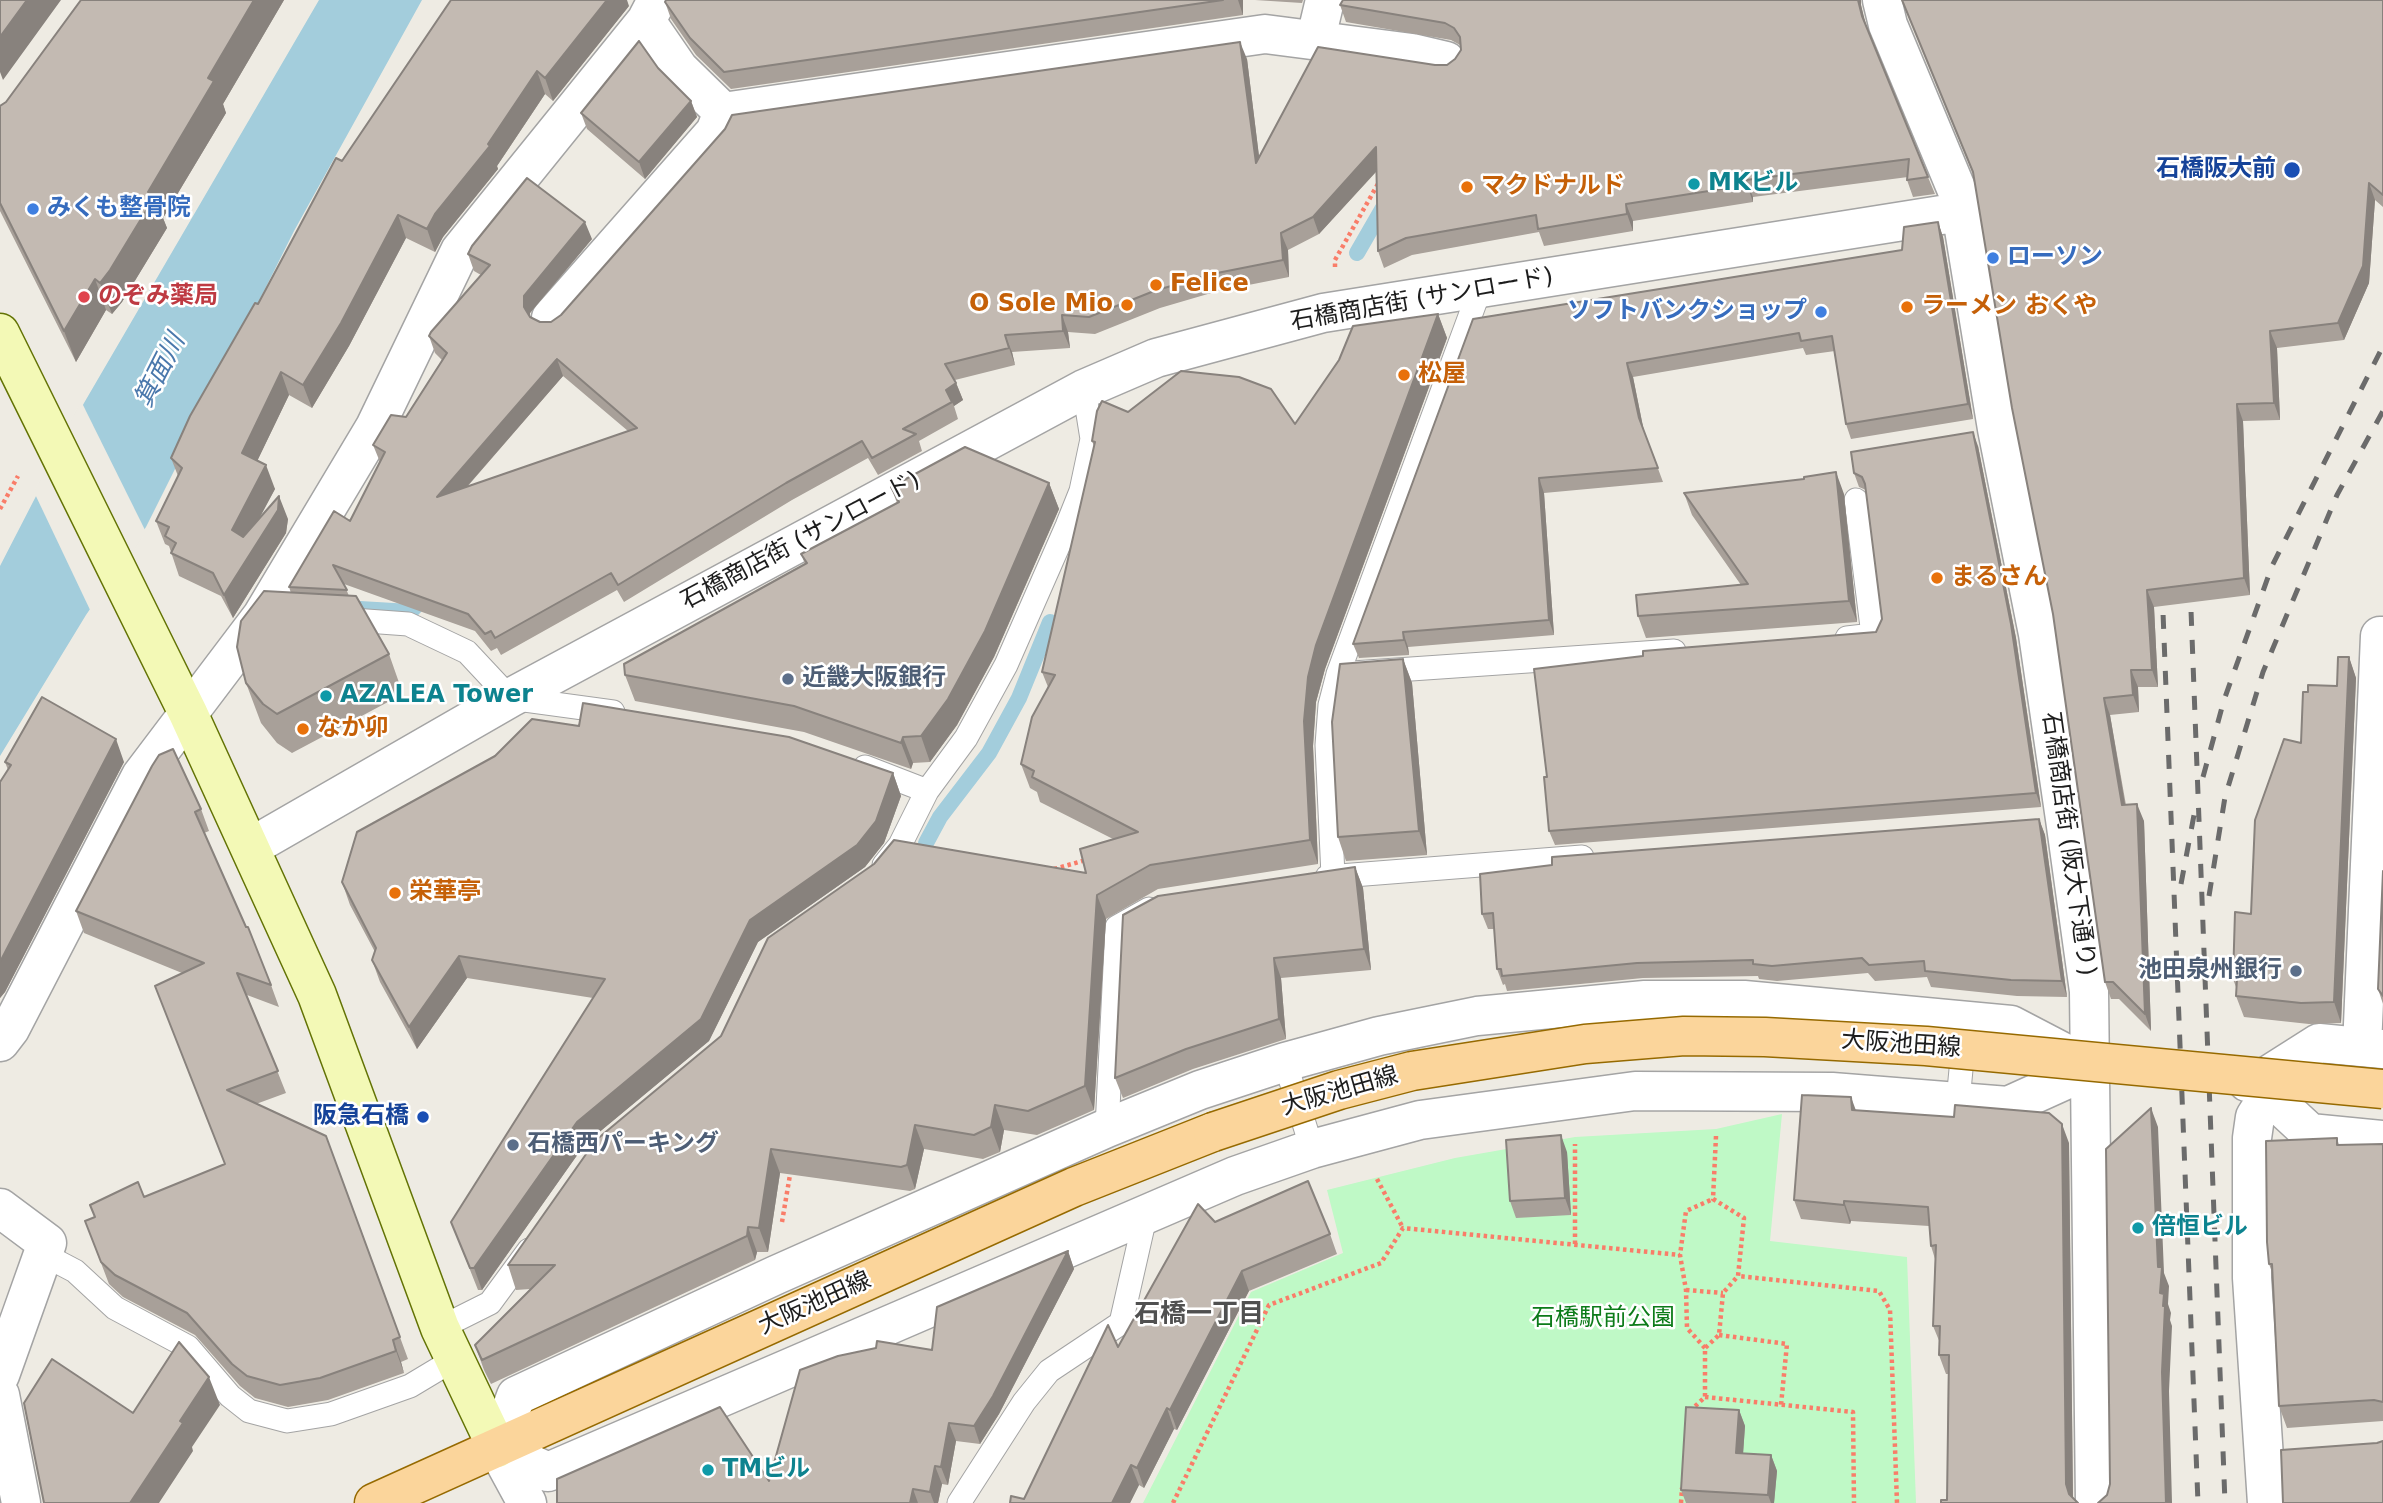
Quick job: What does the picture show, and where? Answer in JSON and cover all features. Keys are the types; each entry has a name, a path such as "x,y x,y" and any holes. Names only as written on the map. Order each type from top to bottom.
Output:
{"main road":[{"name":"大阪池田線","path":"374,1503 1074,1187 1213,1132 1339,1090 1412,1071 1585,1044 1684,1037 1765,1037 1926,1046 2383,1089"}],"street":[{"path":"1316,38 1325,0"},
{"name":"石橋商店街 (阪大下通り)","path":"1882,0 1888,25 1959,203 1984,431 2038,634 2051,820 2089,991 2095,1503"},
{"path":"0,1042 10,1029 141,776 188,713 275,616 375,427 460,251 651,10 680,69 723,112"},
{"path":"723,112 1265,34 1316,38 1333,44 1412,53 1446,61"},
{"path":"551,318 715,132 723,112"},
{"name":"石橋商店街 (サンロード)","path":"250,847 510,698 1084,389 1156,358 1323,313 1480,289 1959,203"},
{"path":"0,334 188,713 317,995 448,1344 497,1448 527,1503"},
{"path":"2267,1503 2252,1278 2252,1138 2263,1089 2319,1043 2373,1048 2380,636 2383,636"},
{"path":"497,1448 516,1396 776,1275 1107,1128 1200,1090 1285,1062 1379,1036 1477,1016 1645,1000 1744,1000 2011,1025 2092,1068 2263,1089 2311,1133 2383,1140"},
{"path":"1693,1000 1698,1090"},
{"path":"497,1448 548,1472 1235,1176 1311,1149 1433,1118 1635,1091 1832,1091 2008,1106 2092,1068"},
{"path":"0,1208 47,1243 0,1375"},
{"path":"0,1395 21,1503"},
{"path":"2264,1451 2304,1449"}],"lane":[{"path":"1333,876 1327,745 1331,705 1338,674 1480,289"},
{"path":"865,884 875,877 900,845 927,791 966,738 1006,665 1081,491 1092,439 1084,389"},
{"path":"1822,640 1874,635 1856,500"},
{"path":"314,618 408,624 467,652 510,698 640,717"},
{"path":"1338,674 1691,650"},
{"path":"849,762 927,791"},
{"path":"1307,880 1609,854"},
{"path":"1107,1128 1117,927 1161,902 1174,901"},
{"path":"1958,1101 1966,1021"},
{"path":"1285,1062 1311,1149"},
{"path":"959,1503 1024,1402 1049,1371 1121,1323 1146,1213"},
{"path":"47,1243 54,1260 75,1271 115,1308 188,1347 230,1396 250,1411 287,1421 331,1414 410,1386 490,1303 544,1228"}],"path":[{"path":"1335,278 1335,260 1381,178"},
{"path":"0,509 19,474"},
{"path":"1043,873 1091,858"},
{"path":"1713,1199 1716,1129"},
{"path":"1575,1137 1575,1244"},
{"path":"776,1275 786,1188 793,1162"},
{"path":"1373,1169 1403,1228"},
{"path":"1686,1415 1705,1396 1705,1348 1687,1328 1686,1290 1680,1255 1686,1212 1713,1199"},
{"path":"1705,1348 1719,1335 1723,1293 1738,1276 1744,1218 1713,1199"},
{"path":"1403,1228 1680,1255"},
{"path":"1173,1503 1269,1306 1381,1263 1403,1228"},
{"path":"1738,1276 1880,1291 1890,1310 1897,1503"},
{"path":"1686,1290 1723,1293"},
{"path":"1719,1335 1787,1344 1781,1405"},
{"path":"1705,1396 1853,1412 1854,1503"},
{"path":"1682,1476 1681,1502 1690,1502"}],"green space":[{"name":"石橋駅前公園","path":"1782,1114 1770,1241 1907,1257 1916,1503 1143,1503 1251,1292 1343,1253 1327,1190 1455,1158 1575,1137 1716,1129"}],"water":[{"name":"箕面川","path":"319,0 422,0 294,231 146,527 86,615 0,756 0,566 84,403"}],"pier":[{"path":"81,401 146,532 92,614 34,492"}],"building":[{"path":"0,0 27,0 0,37"},
{"path":"81,0 254,0 208,78 214,81 148,192 155,196 110,270 100,283 95,279 64,331 0,203 0,106 6,102"},
{"path":"451,0 607,0 545,78 537,71 488,144 490,146 435,214 427,229 398,215 341,323 303,385 281,372 242,453 266,465 232,530 243,537 279,496 278,510 224,595 213,573 171,553 176,543 165,536 169,527 156,521 182,468 171,458 190,416 255,303 258,304 336,158 342,161"},
{"path":"666,0 1223,0 724,72 690,38"},
{"path":"1343,0 1858,0 1862,16 1928,177 1907,180 1909,159 1746,180 1747,185 1626,204 1627,214 1538,229 1536,215 1406,238 1378,251 1376,147 1313,217 1281,233 1283,260 1212,274 1154,291 1089,317 1062,315 1063,331 1005,335 1009,348 945,364 956,383 946,390 952,402 903,429 916,434 872,458 862,441 786,483 618,585 611,573 495,638 491,631 485,634 468,614 333,565 347,590 289,587 334,511 350,521 385,452 373,445 391,415 406,417 447,353 429,336 431,332 490,265 468,254 472,246 527,178 585,222 524,296 524,307 530,317 540,322 551,322 561,315 725,129 732,115 1240,42 1256,163 1318,47 1435,65 1447,65 1461,50 1460,37 1454,28 1445,23 1340,5","holes":["557,359 637,428 437,497"]},
{"path":"1902,0 2383,0 2383,195 2369,183 2363,266 2338,323 2270,331 2274,403 2237,404 2244,578 2147,590 2152,670 2131,670 2133,695 2104,698 2122,805 2137,804 2145,1014 2113,982 2105,982 2053,614 2012,408 1973,172"},
{"path":"639,41 658,68 691,101 639,162 581,113"},
{"path":"1938,222 1968,404 1846,424 1832,336 1801,341 1799,333 1627,363 1639,418 1658,468 1539,478 1549,620 1403,632 1404,640 1353,644 1473,319 1902,250 1904,227"},
{"path":"1438,314 1316,645 1308,677 1304,721 1310,840 1150,865 1097,895 1085,1086 1028,1111 995,1105 991,1127 974,1135 915,1125 907,1165 901,1167 771,1149 759,1228 748,1227 747,1236 482,1360 475,1345 555,1265 508,1265 596,1140 721,1036 768,938 874,864 894,840 1086,873 1080,849 1138,832 1032,777 1034,771 1021,764 1032,717 1055,675 1042,672 1095,442 1092,441 1097,411 1102,401 1128,412 1181,371 1239,377 1271,389 1295,424 1339,360 1353,326"},
{"path":"1973,432 2011,624 2036,793 1549,831 1544,777 1547,777 1534,669 1643,656 1643,651 1876,632 1882,619 1865,484 1862,477 1854,473 1851,452"},
{"path":"965,447 1049,483 985,631 948,699 921,736 903,737 901,743 794,706 625,675 624,664 807,563 801,554 899,502 891,487"},
{"path":"1836,472 1849,601 1638,616 1636,595 1748,584 1684,493 1804,479"},
{"path":"264,591 356,596 389,654 277,714 263,704 246,683 237,647 241,621"},
{"path":"2338,657 2349,657 2334,1002 2301,1003 2236,996 2237,979 2233,979 2235,912 2251,914 2255,820 2284,739 2301,743 2303,692 2308,692 2308,685 2337,686"},
{"path":"1403,659 1419,831 1338,837 1332,722 1340,664"},
{"path":"42,697 116,739 0,962 0,782 11,765 5,762"},
{"path":"583,703 789,737 893,773 876,821 857,845 750,920 701,1019 577,1122 474,1268 470,1268 451,1222 605,979 459,956 409,1027 372,960 376,948 342,882 357,832 495,756 532,719 579,726"},
{"path":"173,749 201,809 195,812 248,927 271,985 237,973 278,1071 227,1090 326,1136 400,1337 393,1340 396,1351 320,1378 280,1385 247,1376 232,1364 187,1313 115,1275 101,1262 85,1221 95,1217 90,1205 138,1182 144,1197 225,1164 155,986 204,963 76,911 152,766 159,755"},
{"path":"2039,819 2062,981 2011,980 1925,971 1924,961 1869,965 1862,958 1772,966 1753,964 1753,960 1637,963 1502,976 1501,969 1497,969 1493,913 1482,914 1480,874 1552,865 1552,857"},
{"path":"1355,867 1364,949 1274,958 1279,1019 1186,1049 1115,1078 1123,915 1158,896"},
{"path":"2383,871 2383,996 2378,989"},
{"path":"1802,1095 1851,1097 1852,1110 1954,1117 1955,1105 2049,1113 2062,1124 2066,1484 2069,1494 2078,1503 1941,1503 1941,1500 1947,1500 1949,1355 1939,1355 1940,1326 1933,1326 1936,1245 1931,1246 1928,1207 1844,1201 1844,1205 1794,1200"},
{"path":"2151,1108 2158,1267 2162,1267 2160,1293 2164,1294 2165,1306 2162,1372 2166,1503 2098,1503 2107,1495 2110,1484 2106,1149"},
{"path":"1561,1135 1565,1198 1510,1201 1506,1140"},
{"path":"2337,1138 2337,1145 2383,1144 2383,1402 2374,1400 2279,1406 2272,1264 2269,1264 2267,1242 2266,1141"},
{"path":"1308,1181 1330,1234 1242,1271 1170,1410 1167,1408 1137,1468 1131,1465 1112,1503 1010,1503 1011,1496 1024,1499 1108,1325 1118,1347 1198,1204 1215,1222"},
{"path":"1068,1251 993,1396 974,1426 949,1423 941,1467 935,1466 930,1492 913,1489 910,1503 557,1503 557,1479 720,1407 769,1481 800,1370 838,1356 876,1348 877,1341 932,1350 937,1307"},
{"path":"179,1342 209,1377 180,1421 183,1423 130,1503 44,1503 24,1403 52,1359 133,1413"},
{"path":"1686,1407 1739,1410 1736,1453 1771,1455 1768,1495 1681,1490"},
{"path":"2383,1441 2383,1503 2283,1503 2281,1450"}],"waterway":[{"path":"1357,253 1387,201"},
{"path":"343,608 410,612 428,593"},
{"path":"926,843 940,817 989,753 1019,698 1050,622"}],"railway":[{"path":"2203,777 2224,700 2272,566 2383,346"},
{"path":"2209,896 2225,797 2263,672 2337,495 2383,411"},
{"path":"2190,584 2225,1503"},
{"path":"2162,587 2198,1503"},
{"path":"2181,884 2194,815"}],"place":[{"name":"石橋阪大前","path":"2292,170"},
{"name":"MKビル","path":"1694,184"},
{"name":"マクドナルド","path":"1467,187"},
{"name":"みくも整骨院","path":"33,209"},
{"name":"ローソン","path":"1993,258"},
{"name":"Felice","path":"1156,285"},
{"name":"のぞみ薬局","path":"84,297"},
{"name":"O Sole Mio","path":"1127,305"},
{"name":"ラーメン おくや","path":"1907,307"},
{"name":"ソフトバンクショップ","path":"1821,312"},
{"name":"松屋","path":"1404,375"},
{"name":"まるさん","path":"1937,578"},
{"name":"近畿大阪銀行","path":"788,679"},
{"name":"AZALEA Tower","path":"326,696"},
{"name":"なか卯","path":"303,729"},
{"name":"栄華亭","path":"395,893"},
{"name":"池田泉州銀行","path":"2296,971"},
{"name":"阪急石橋","path":"423,1117"},
{"name":"石橋西パーキング","path":"513,1145"},
{"name":"倍恒ビル","path":"2138,1228"},
{"name":"TMビル","path":"708,1470"}],"district":[{"name":"石橋一丁目","path":"1199,1315"}]}
